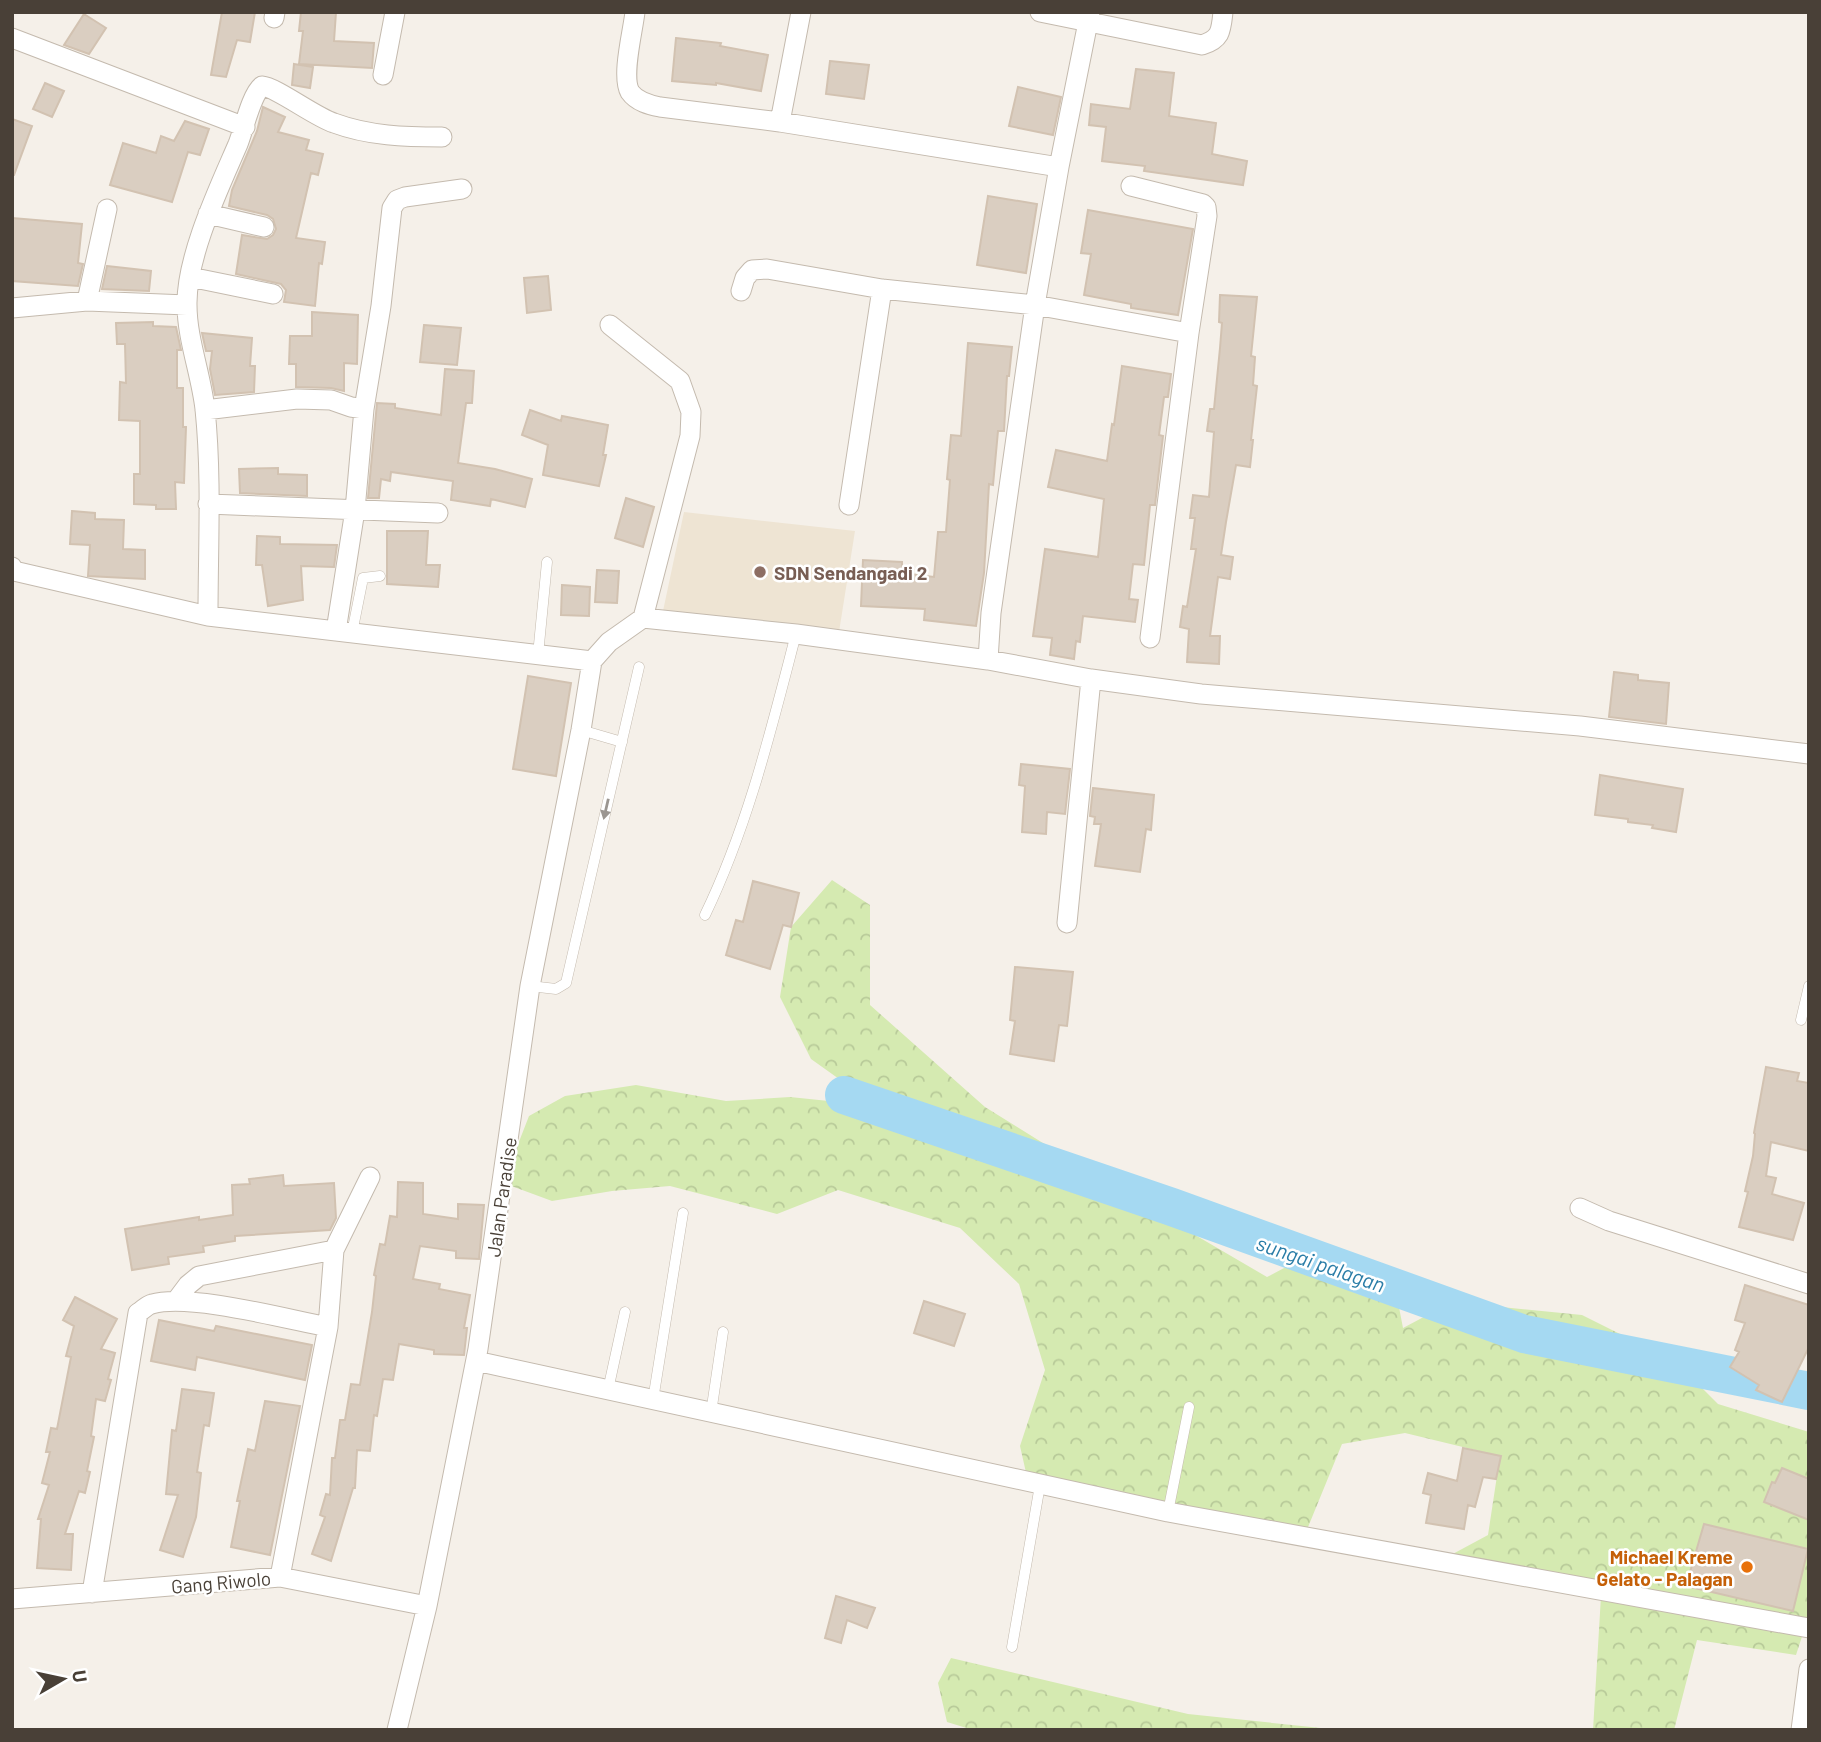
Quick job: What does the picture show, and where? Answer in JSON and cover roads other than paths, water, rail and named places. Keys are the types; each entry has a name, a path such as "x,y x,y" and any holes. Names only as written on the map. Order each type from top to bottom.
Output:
{"street":[{"path":"383,75 395,12"},
{"path":"635,12 626,76 631,92 644,103 1059,167"},
{"path":"780,122 801,12"},
{"path":"1040,12 1089,17 1202,45 1213,42 1220,32 1223,12"},
{"path":"988,660 991,613 1035,304 1089,17"},
{"path":"12,38 245,127"},
{"path":"208,616 205,411 187,305 190,277 208,214 245,127 257,90 262,86 269,86 332,123 398,137 442,137"},
{"path":"1131,186 1198,202 1206,207 1207,216 1189,333 1150,638"},
{"path":"344,632 364,409 381,306 392,208 397,200 405,197 461,189"},
{"path":"87,301 107,209"},
{"path":"208,214 264,227"},
{"path":"741,291 745,278 752,270 767,269 882,289 1035,304 1189,333"},
{"path":"190,277 273,294"},
{"path":"849,505 882,289"},
{"path":"12,308 87,301 187,305"},
{"path":"13,573 208,616 592,661 610,642 643,618 690,436 691,412 680,382 610,325"},
{"path":"205,411 297,399 331,400 364,409"},
{"path":"208,504 438,513"},
{"path":"643,618 796,634 988,660 1091,679 1201,694 1580,726 1809,754"},
{"name":"Jalan Paradise","path":"397,1730 426,1606 476,1361 530,986 581,730 592,661"},
{"path":"1067,923 1091,679"},
{"path":"280,1577 328,1327 334,1250 370,1177"},
{"path":"1580,1208 1609,1221 1809,1284"},
{"path":"176,1301 199,1276 334,1250"},
{"path":"92,1593 138,1313 150,1304 176,1301 328,1327"},
{"path":"476,1361 1168,1512 1809,1628"},
{"name":"Gang Riwolo","path":"12,1599 280,1577 426,1606"},
{"path":"1801,1730 1809,1669"}],"lane":[{"path":"538,655 547,562"},
{"path":"344,632 363,578 380,576"},
{"path":"705,915 733,852 762,764 796,634"},
{"path":"530,986 556,989 566,983 639,667"},
{"path":"581,730 622,743"},
{"path":"1801,1020 1809,986"},
{"path":"653,1400 683,1213"},
{"path":"608,1390 625,1312"},
{"path":"710,1413 723,1332"},
{"path":"1168,1512 1189,1407"},
{"path":"1012,1647 1040,1485"}],"waterway":[{"name":"sungai palagan","path":"844,1095 1172,1207 1524,1334 1809,1391"}],"place":[{"name":"SDN Sendangadi 2","path":"760,572"},
{"name":"Michael Kreme Gelato - Palagan","path":"1747,1567"}]}
